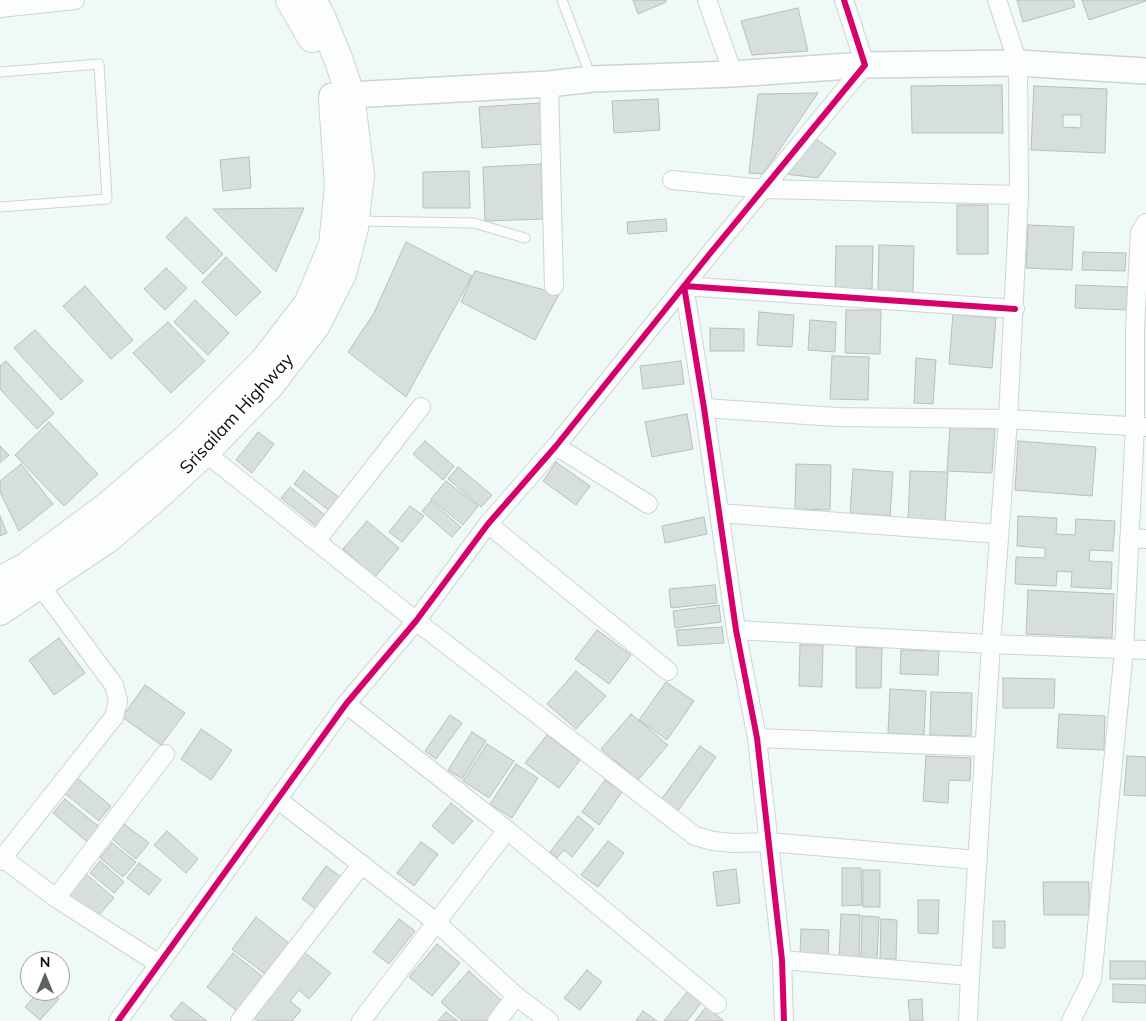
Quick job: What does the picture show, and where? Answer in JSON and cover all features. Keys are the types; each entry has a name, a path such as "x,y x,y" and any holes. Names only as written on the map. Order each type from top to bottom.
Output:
{"highway":[{"name":"Srisailam Highway","path":"290,0 311,37 329,81 341,95"},
{"name":"Srisailam Highway","path":"0,580 26,567 109,505 196,445 270,385 316,325 342,274 355,221 360,175 341,95 339,61 312,0"},
{"name":"Srisailam Highway","path":"0,611 107,538 163,491 196,445 308,304 332,245 334,235 339,187 334,108 341,95"}],"street":[{"path":"0,8 76,0"},
{"path":"707,0 733,74"},
{"path":"844,0 865,65"},
{"path":"968,1021 991,644 1008,419 1019,195 1018,63 997,0"},
{"path":"341,95 549,84 592,79 733,74 865,65 1018,63 1146,71"},
{"path":"118,1021 346,704 416,621 488,524 556,446 865,65"},
{"path":"549,84 554,286"},
{"path":"672,180 764,189 1019,195"},
{"path":"1071,1021 1092,979 1124,650 1137,539 1140,427 1140,232 1146,223"},
{"path":"684,286 1014,309"},
{"path":"684,286 704,408 736,630 757,738 782,960 784,1021"},
{"path":"316,541 421,407"},
{"path":"704,408 836,417 1008,419 1140,427"},
{"path":"196,445 416,621 695,836 713,841 733,843 768,842 978,860"},
{"path":"556,446 648,504"},
{"path":"719,513 999,534"},
{"path":"488,524 668,670"},
{"path":"39,584 114,685 118,701 114,717 1,859 56,898 159,964"},
{"path":"736,630 991,644 1146,650"},
{"path":"346,704 507,830 717,1004"},
{"path":"757,738 985,747"},
{"path":"56,898 165,754"},
{"path":"277,799 436,922 516,996 549,1021"},
{"path":"361,1021 507,830"},
{"path":"240,1021 362,864"},
{"path":"782,960 970,976"},
{"path":"497,1021 516,996"}],"lane":[{"path":"562,0 592,79"},
{"path":"0,72 99,64 107,199 0,207"},
{"path":"355,221 474,223 525,238"}],"building":[{"path":"633,0 666,0 666,2 638,14"},
{"path":"1017,0 1073,0 1075,7 1023,22"},
{"path":"1082,0 1145,0 1146,1 1089,20"},
{"path":"798,8 808,51 752,55 741,21"},
{"path":"1002,85 1003,133 912,133 911,86"},
{"path":"1034,86 1107,89 1105,153 1031,150","holes":["1063,115 1081,115 1081,128 1063,127"]},
{"path":"818,93 763,174 749,173 758,94"},
{"path":"658,99 660,130 614,133 612,101"},
{"path":"540,103 543,144 482,148 479,107"},
{"path":"812,136 836,153 818,178 785,174"},
{"path":"249,157 251,188 223,191 220,160"},
{"path":"541,164 543,219 485,221 483,167"},
{"path":"469,171 470,208 423,208 423,172"},
{"path":"957,205 988,205 988,254 957,254"},
{"path":"304,208 276,272 213,209"},
{"path":"186,217 223,254 203,274 166,237"},
{"path":"666,219 667,231 628,234 627,222"},
{"path":"1028,225 1074,227 1072,270 1026,268"},
{"path":"406,242 472,276 406,397 348,352 374,313"},
{"path":"879,245 914,246 913,293 878,293"},
{"path":"836,246 873,246 872,289 835,289"},
{"path":"1083,252 1126,253 1125,271 1082,270"},
{"path":"226,257 261,292 236,316 202,282"},
{"path":"166,268 187,288 165,310 144,289"},
{"path":"475,271 559,294 535,340 461,302"},
{"path":"1076,285 1128,287 1127,310 1075,308"},
{"path":"85,286 133,340 111,359 63,306"},
{"path":"195,300 229,333 208,355 174,322"},
{"path":"846,310 881,310 880,354 845,353"},
{"path":"759,312 794,315 792,347 757,345"},
{"path":"953,314 996,318 992,368 949,364"},
{"path":"810,320 836,322 835,352 808,350"},
{"path":"168,322 205,361 171,393 133,353"},
{"path":"710,328 744,329 744,351 710,351"},
{"path":"35,330 83,381 61,400 14,348"},
{"path":"832,356 869,357 868,400 830,399"},
{"path":"916,358 936,360 933,404 914,403"},
{"path":"6,361 54,413 37,429 0,389 0,366"},
{"path":"681,361 684,384 643,389 640,366"},
{"path":"687,414 693,449 652,457 645,422"},
{"path":"49,422 98,474 64,506 15,455"},
{"path":"950,427 995,429 992,473 947,471"},
{"path":"258,432 274,444 252,473 236,460"},
{"path":"425,441 454,466 443,480 413,454"},
{"path":"1018,441 1096,447 1092,496 1015,490"},
{"path":"0,446 9,455 0,463"},
{"path":"556,462 590,486 576,505 543,481"},
{"path":"21,464 53,504 19,531 0,492 0,481"},
{"path":"796,464 831,465 830,510 795,509"},
{"path":"458,467 492,495 481,507 448,479"},
{"path":"853,469 893,472 890,516 850,513"},
{"path":"304,471 340,498 330,511 294,484"},
{"path":"910,471 948,472 945,522 908,520"},
{"path":"446,481 478,506 463,525 431,499"},
{"path":"290,487 326,516 317,527 281,498"},
{"path":"431,501 461,527 452,537 422,511"},
{"path":"410,506 424,516 402,542 389,532"},
{"path":"0,516 7,533 0,536"},
{"path":"1018,516 1057,518 1056,534 1075,535 1076,519 1115,521 1113,551 1090,550 1089,561 1112,562 1111,589 1071,587 1072,572 1057,571 1056,586 1015,584 1016,557 1045,558 1045,548 1017,546"},
{"path":"704,517 707,534 665,543 662,526"},
{"path":"367,521 399,548 375,577 343,549"},
{"path":"715,585 717,603 671,608 669,589"},
{"path":"1028,590 1114,594 1112,638 1026,634"},
{"path":"719,605 721,622 675,628 673,611"},
{"path":"722,627 724,643 678,646 676,630"},
{"path":"597,630 631,655 609,684 575,659"},
{"path":"59,638 85,673 54,695 29,660"},
{"path":"800,645 823,645 822,687 799,686"},
{"path":"856,647 882,648 881,688 856,688"},
{"path":"901,650 939,651 938,675 900,674"},
{"path":"576,671 606,696 576,729 547,704"},
{"path":"1003,678 1055,679 1054,708 1003,708"},
{"path":"666,682 694,701 667,740 639,720"},
{"path":"145,685 185,713 161,745 122,717"},
{"path":"890,689 926,691 924,735 888,733"},
{"path":"931,692 972,693 971,736 930,735"},
{"path":"631,714 668,745 638,780 601,749"},
{"path":"1059,714 1105,716 1104,750 1057,748"},
{"path":"450,715 462,723 436,759 425,751"},
{"path":"201,729 232,750 211,780 181,759"},
{"path":"472,732 486,741 462,779 448,770"},
{"path":"547,735 580,760 559,788 525,763"},
{"path":"487,744 514,761 489,798 463,781"},
{"path":"700,746 716,757 677,812 661,800"},
{"path":"926,756 971,758 970,781 949,780 948,803 923,801"},
{"path":"1127,756 1146,757 1146,796 1124,795"},
{"path":"516,764 538,778 512,818 490,804"},
{"path":"76,777 111,806 99,821 63,792"},
{"path":"605,780 622,792 599,825 582,812"},
{"path":"65,799 103,830 91,845 53,813"},
{"path":"451,803 473,821 453,844 432,826"},
{"path":"578,816 594,829 572,857 564,850 557,858 550,852"},
{"path":"124,824 149,843 136,859 112,839"},
{"path":"167,831 198,859 186,873 154,845"},
{"path":"608,841 624,853 598,887 581,875"},
{"path":"421,842 438,854 414,886 397,873"},
{"path":"112,843 136,862 123,877 100,858"},
{"path":"100,861 124,882 114,893 90,873"},
{"path":"139,863 161,880 149,895 127,878"},
{"path":"326,866 344,879 320,912 302,899"},
{"path":"842,868 861,868 862,905 842,906"},
{"path":"736,869 740,903 717,906 713,872"},
{"path":"863,870 880,870 880,907 863,907"},
{"path":"85,873 114,898 96,918 67,893"},
{"path":"1043,882 1089,882 1089,915 1044,915"},
{"path":"918,900 939,900 938,934 918,933"},
{"path":"841,914 860,915 859,959 839,959"},
{"path":"862,916 879,917 877,959 861,958"},
{"path":"256,917 289,943 265,974 232,949"},
{"path":"399,919 415,931 389,964 373,952"},
{"path":"881,919 897,920 896,959 880,959"},
{"path":"993,921 1005,921 1005,948 993,948"},
{"path":"801,929 829,930 828,957 800,955"},
{"path":"437,944 460,963 432,996 409,977"},
{"path":"300,949 331,973 309,999 299,990 290,1001 301,1010 292,1021 258,1021 248,1013"},
{"path":"233,953 263,977 237,1011 207,987"},
{"path":"1110,961 1146,961 1146,979 1110,979"},
{"path":"587,970 602,982 580,1010 564,998"},
{"path":"469,971 504,1003 487,1021 462,1021 441,1002"},
{"path":"1113,984 1146,985 1146,1003 1113,1002"},
{"path":"687,992 701,1003 687,1021 664,1021"},
{"path":"922,999 923,1021 910,1021 908,1000"},
{"path":"30,1001 57,1001 40,1020 25,1007"},
{"path":"182,1002 207,1021 176,1021 170,1016"},
{"path":"706,1007 723,1020 723,1021 695,1021"},
{"path":"643,1011 657,1021 636,1021"},
{"path":"446,1012 458,1021 438,1021"}],"cycle path":[{"path":"118,1021 346,704 416,621 488,524 556,446 708,256 865,65 844,0"},
{"path":"784,1021 782,960 757,738 736,630 704,408 684,286 1015,309"}]}
